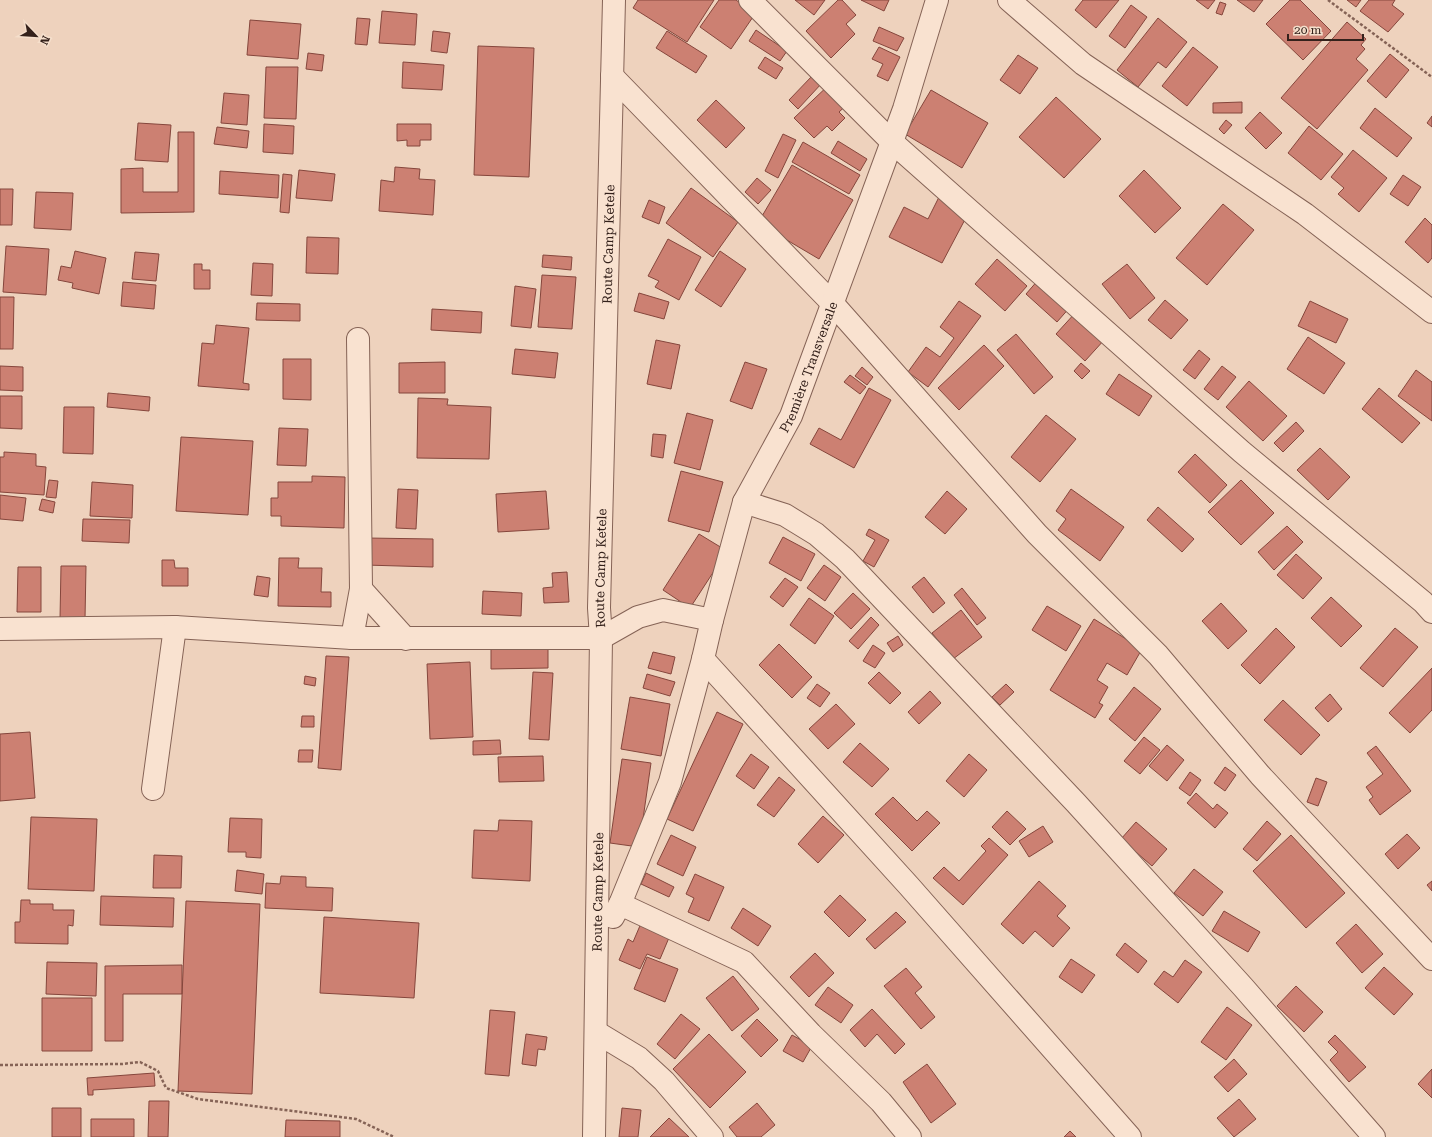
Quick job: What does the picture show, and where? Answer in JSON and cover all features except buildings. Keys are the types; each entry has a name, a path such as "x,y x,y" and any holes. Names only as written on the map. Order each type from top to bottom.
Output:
{"street":[{"name":"Route Camp Ketele","path":"594,1137 601,638 599,608 614,0"},
{"path":"750,0 891,141 1242,452 1423,602 1432,612"},
{"name":"Première Transversale","path":"597,944 620,904 670,782 744,502 792,416 834,305 891,141 904,109 937,0"},
{"path":"1008,0 1083,64 1305,214 1432,312"},
{"path":"612,76 834,305 1037,534 1158,655 1260,775 1432,959"},
{"path":"352,638 361,589 358,339"},
{"path":"744,502 785,515 816,534 845,559 1076,803 1243,988 1374,1137"},
{"path":"361,589 406,639"},
{"path":"0,629 176,627 352,638 601,638 638,617 663,610 712,620"},
{"path":"153,789 176,627"},
{"path":"703,659 909,886 1130,1137"},
{"path":"620,904 744,962 811,1034 881,1102 910,1137"},
{"path":"596,1032 639,1058 664,1081 712,1137"}],"path":[{"path":"1328,0 1432,77"},
{"path":"0,1065 122,1064 140,1062 158,1071 166,1088 176,1093 198,1099 356,1119 394,1137"}]}
